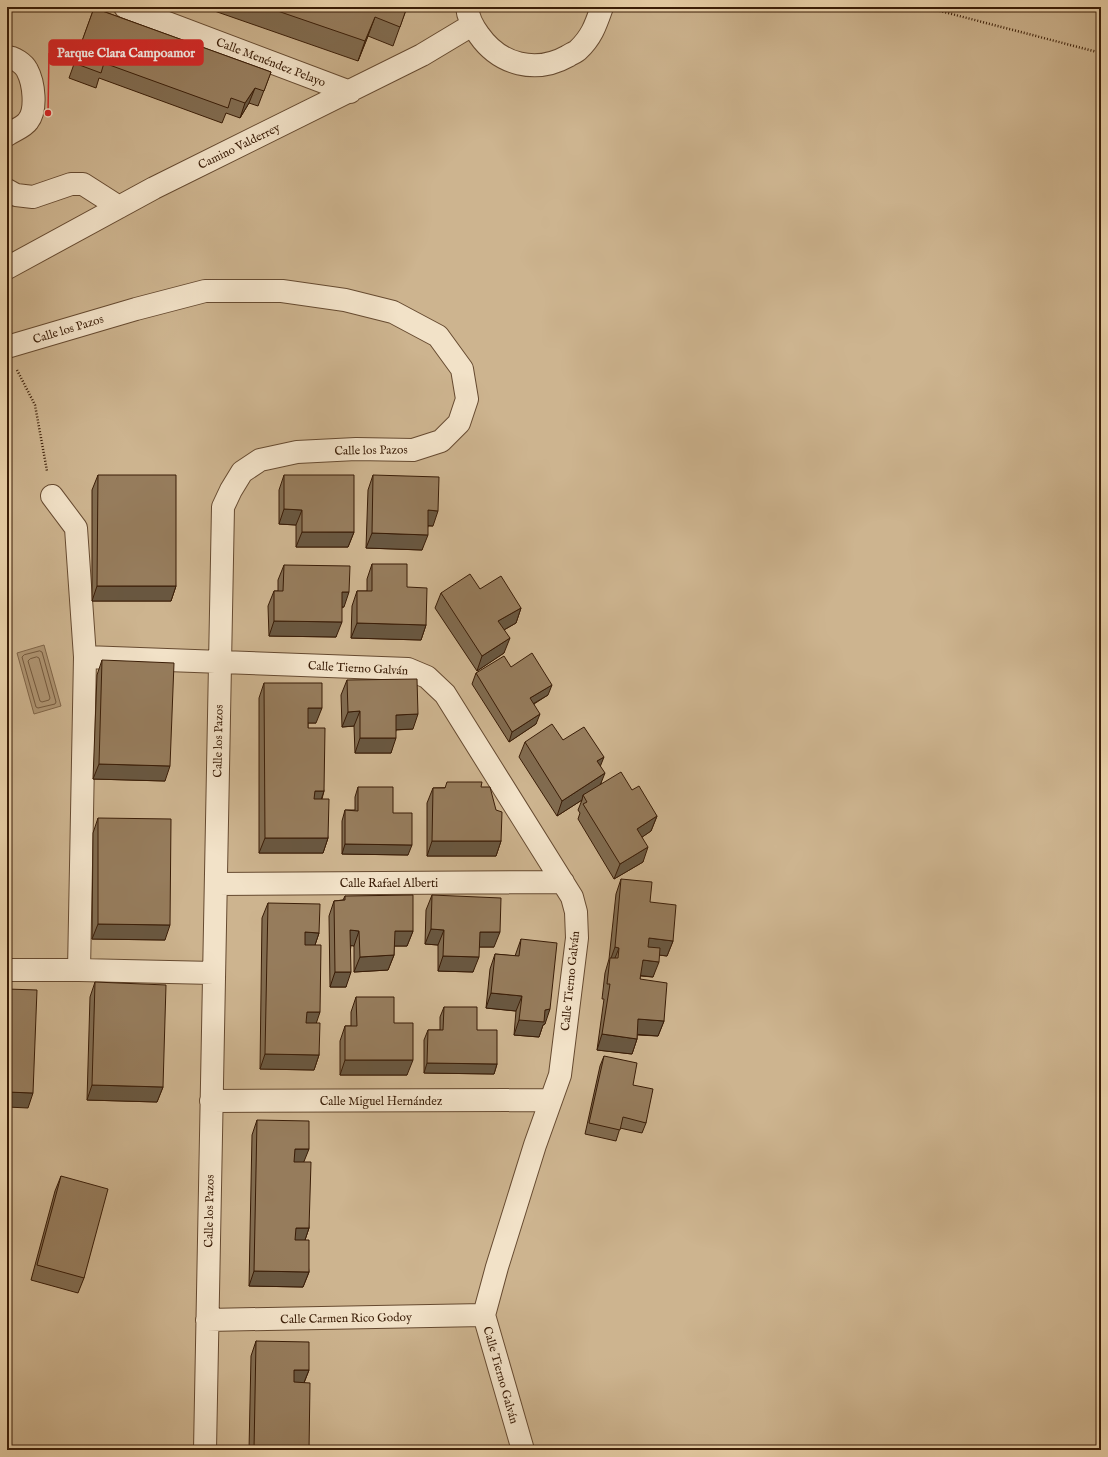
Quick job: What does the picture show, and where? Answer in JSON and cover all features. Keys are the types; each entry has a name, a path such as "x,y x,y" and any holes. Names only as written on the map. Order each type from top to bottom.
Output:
{"street":[{"name":"Calle Menéndez Pelayo","path":"125,7 350,92"},
{"path":"470,16 487,46 507,60 532,66 557,62 578,50 594,30 602,7"},
{"name":"Camino Valderrey","path":"7,268 154,188 422,55 470,16"},
{"path":"7,57 12,57 27,70 34,93 33,110 28,122 7,135"},
{"path":"7,190 16,195 33,198 71,184 83,184 118,207"},
{"name":"Calle los Pazos","path":"11,355 136,309 205,291 282,291 345,300 393,312 438,336 462,369 468,399 459,423 441,441 413,450 356,449 298,452 260,460 242,472 223,507 205,1450"},
{"path":"52,496 76,528 85,657 79,970"},
{"name":"Calle Tierno Galván","path":"85,657 408,669 427,677 445,694 572,897 576,912 577,938 560,1075 535,1145 497,1267 484,1315 523,1450"},
{"name":"Calle Rafael Alberti","path":"216,884 563,882"},
{"path":"7,970 214,973"},
{"name":"Calle Miguel Hernández","path":"211,1102 551,1100"},
{"name":"Calle Carmen Rico Godoy","path":"207,1320 484,1315"}],"path":[{"path":"925,7 1101,53"},
{"path":"11,355 35,405 52,496"}],"shaded area":[{"path":"7,7 1101,7 1101,1450 7,1450"}],"water":[{"path":"44,645 61,706 34,714 17,653"}],"building":[{"path":"266,7 407,7 400,27 375,17 365,41"},
{"path":"94,8 271,72 264,91 255,88 245,103 231,98 228,108 104,63 101,73 74,63"},
{"path":"98,475 176,475 176,586 97,586"},
{"path":"284,475 354,475 354,532 302,532 302,510 284,509"},
{"path":"373,475 439,477 438,511 428,510 428,535 372,533"},
{"path":"372,564 407,564 407,587 427,588 426,625 357,623 357,591 372,591"},
{"path":"284,565 350,566 349,592 342,592 342,622 274,621 274,591 283,591"},
{"path":"470,574 480,589 501,576 521,608 498,621 510,638 482,656 441,593"},
{"path":"532,653 552,685 530,698 540,714 512,732 476,673 504,656 511,667"},
{"path":"102,660 174,663 170,766 99,764"},
{"path":"417,679 418,714 396,715 396,738 360,738 360,711 348,712 347,680"},
{"path":"264,683 322,683 322,708 308,708 308,728 325,728 324,791 315,791 314,799 329,799 328,838 265,838"},
{"path":"552,724 563,740 584,727 604,757 597,761 605,773 562,801 525,742"},
{"path":"621,772 632,790 639,786 657,816 637,829 648,847 620,864 583,804 587,802 583,795"},
{"path":"447,782 482,782 481,787 490,787 496,810 502,812 501,841 432,841 433,788 445,788"},
{"path":"358,787 393,787 393,813 412,813 412,845 345,844 345,810 358,811"},
{"path":"98,818 171,819 170,925 98,924"},
{"path":"621,879 652,882 650,902 676,905 673,941 649,938 648,947 660,948 659,962 643,960 640,979 667,983 664,1021 638,1019 637,1039 602,1034 610,984 607,984 610,958 618,958 619,948 615,947"},
{"path":"413,895 413,931 395,931 394,955 360,957 359,931 350,930 351,972 335,972 334,901 345,900 345,896"},
{"path":"432,895 501,898 500,932 480,932 479,957 443,956 444,930 431,929"},
{"path":"268,903 320,904 319,933 305,932 305,945 321,945 320,1012 307,1012 306,1023 320,1023 319,1055 265,1054"},
{"path":"521,939 557,943 550,1009 545,1010 544,1022 519,1020 522,996 491,993 495,954 519,956"},
{"path":"95,982 166,985 163,1087 92,1085"},
{"path":"7,989 37,990 33,1093 7,1092"},
{"path":"356,997 394,997 394,1023 413,1023 413,1060 345,1060 345,1026 357,1026"},
{"path":"444,1007 477,1007 477,1030 497,1030 497,1064 427,1063 428,1030 443,1030"},
{"path":"604,1056 637,1063 633,1085 653,1089 646,1123 623,1117 620,1130 589,1123"},
{"path":"257,1120 309,1121 309,1149 295,1149 294,1162 311,1162 309,1228 296,1228 295,1240 309,1240 309,1272 254,1271"},
{"path":"61,1176 108,1189 84,1278 37,1265"},
{"path":"256,1341 309,1342 309,1370 294,1370 294,1382 310,1383 309,1450 254,1450"}],"place":[{"name":"Parque Clara Campoamor","path":"48,113"}]}
